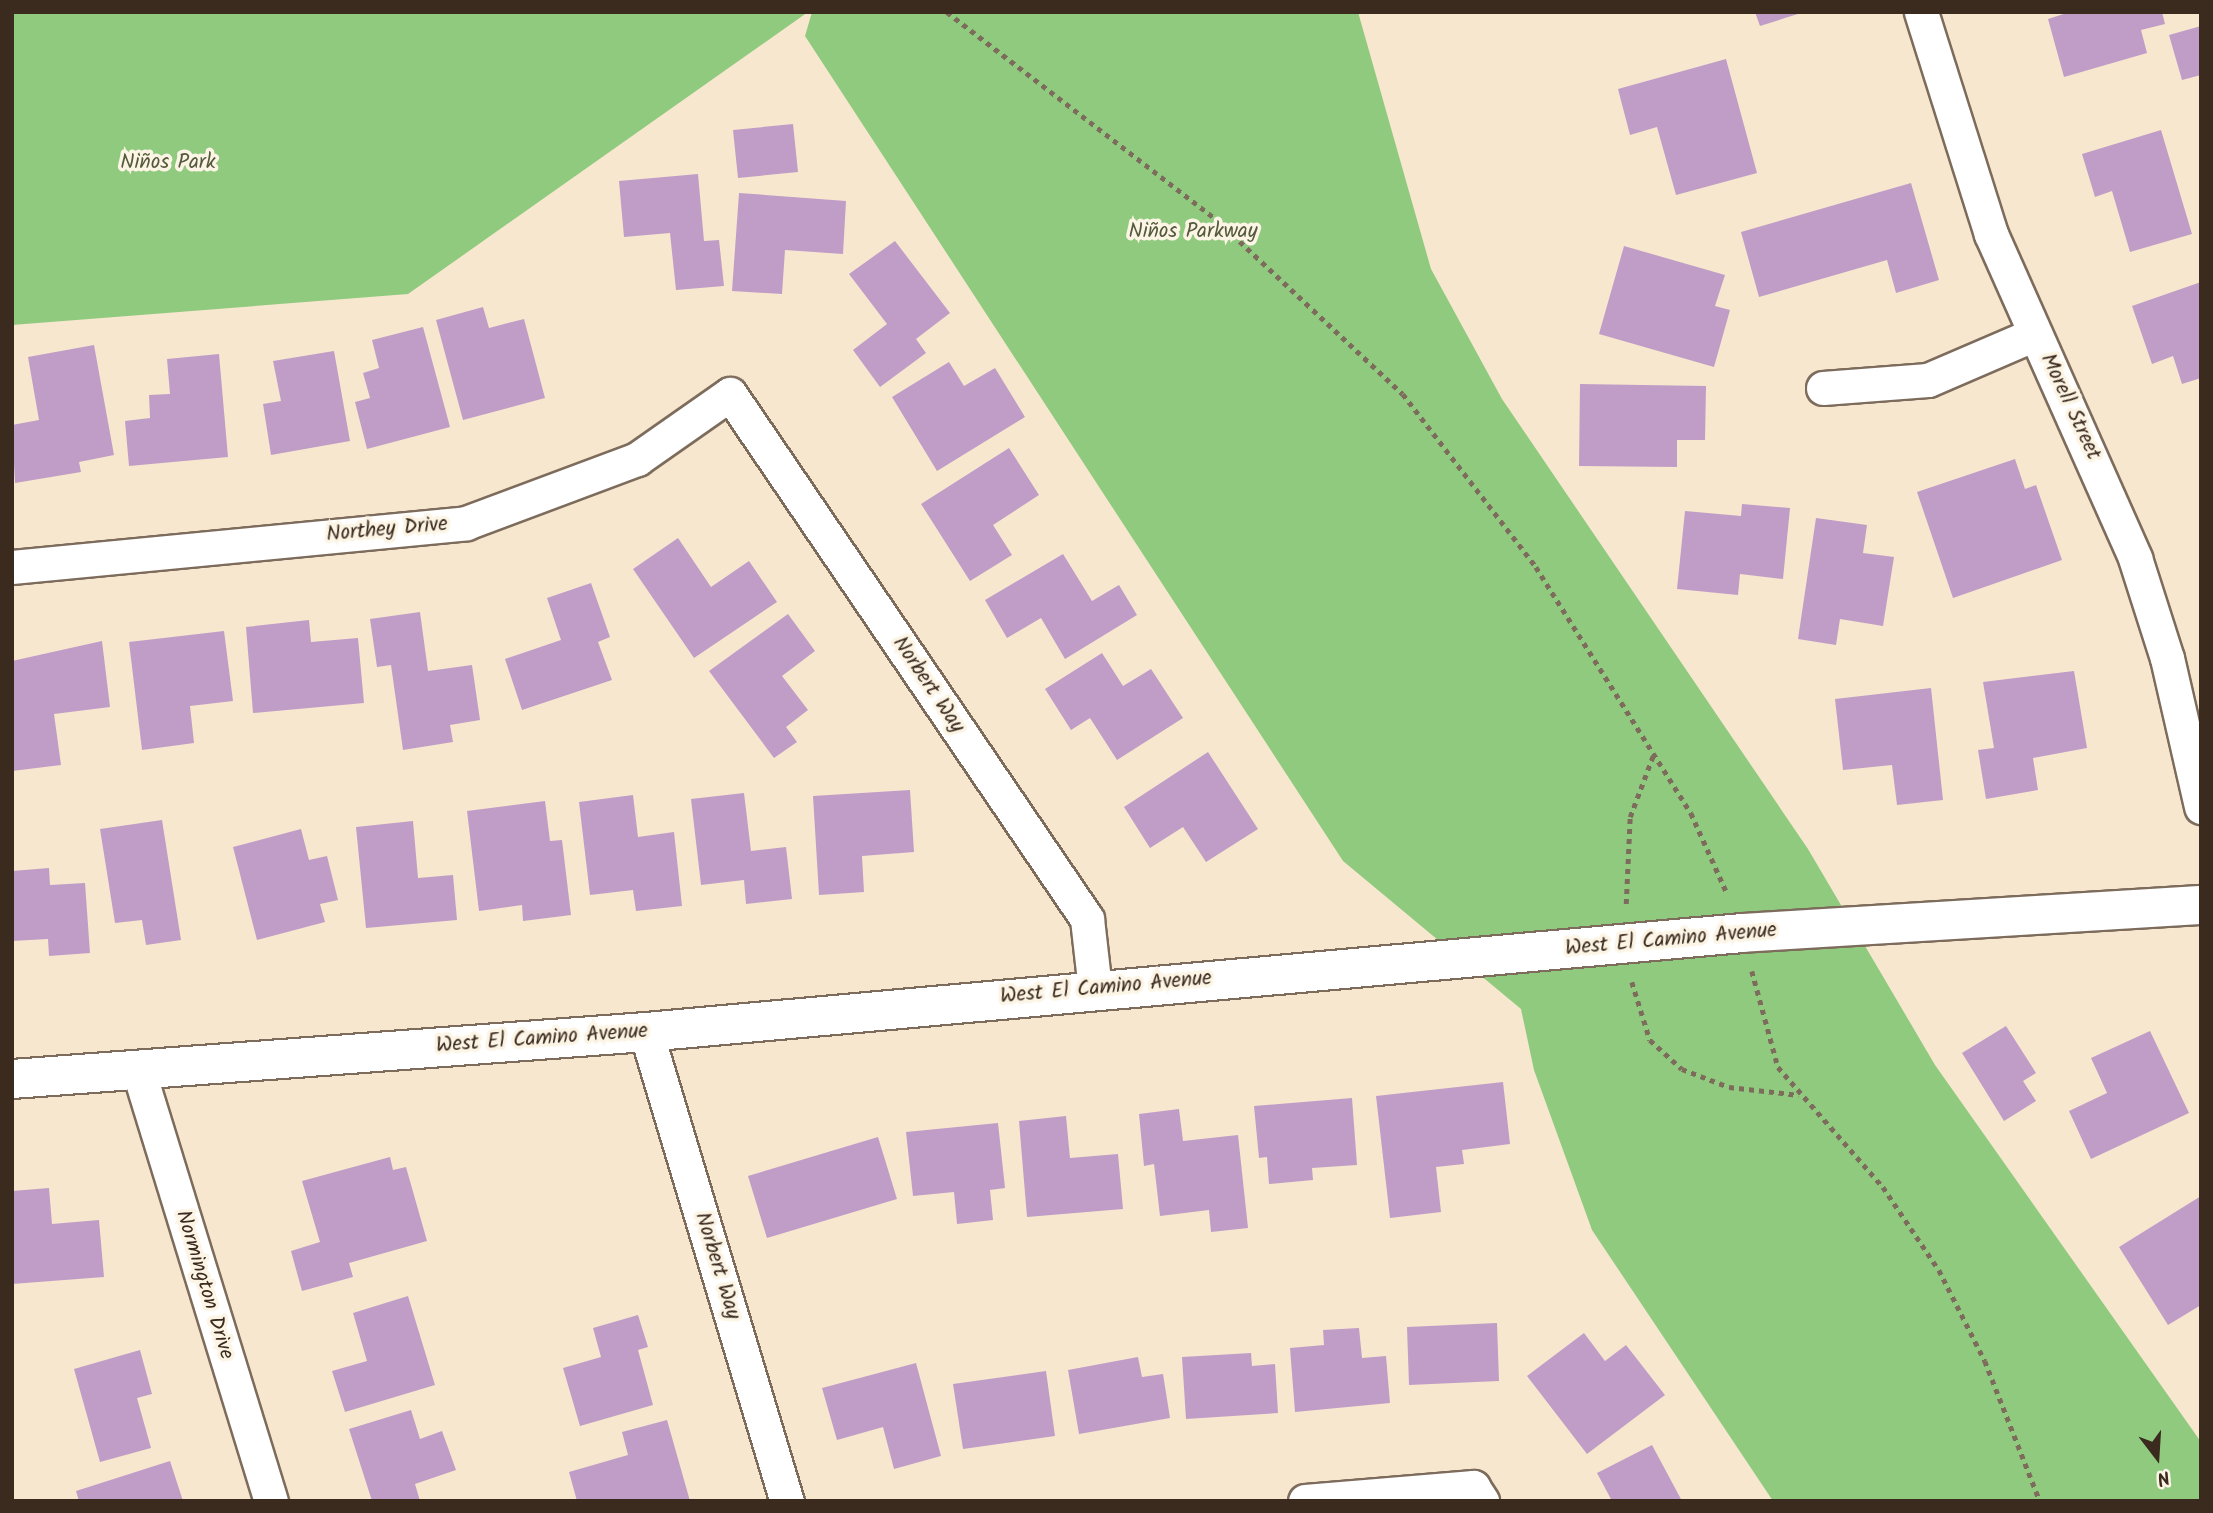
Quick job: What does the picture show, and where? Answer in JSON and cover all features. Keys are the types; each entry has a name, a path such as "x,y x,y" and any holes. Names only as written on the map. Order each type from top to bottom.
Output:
{"main road":[{"name":"West El Camino Avenue","path":"12,1079 646,1032 1096,989 1742,933 2201,905"}],"street":[{"name":"Morell Street","path":"1921,12 1987,221 2135,558 2167,658 2201,807"},
{"path":"1823,388 1928,380 2035,334"},
{"name":"Northey Drive","path":"12,567 466,523 636,459 730,394"},
{"name":"Norbert Way","path":"730,394 1087,919 1096,989"},
{"name":"Norbert Way","path":"646,1032 788,1501"},
{"name":"Normington Drive","path":"138,1069 271,1501"},
{"path":"1305,1501 1473,1487 1482,1501"}],"path":[{"path":"947,12 1218,221 1403,394 1536,567 1691,813 1721,877"},
{"path":"1761,1003 1778,1067 1883,1187 1939,1270 1985,1362 2040,1501"}],"green space":[{"name":"Niños Park","path":"12,12 808,12 408,294 12,325"},
{"name":"Niños Parkway","path":"812,12 1358,12 1431,269 1502,399 1808,849 1935,1065 2201,1442 2201,1501 1773,1501 1592,1230 1534,1070 1521,1009 1343,861 805,36"}],"building":[{"path":"1755,12 1800,12 1801,13 1760,26"},
{"path":"2070,12 2162,12 2165,24 2141,30 2147,53 2064,77 2048,19"},
{"path":"2201,26 2201,75 2182,80 2169,35"},
{"path":"1726,59 1757,173 1676,195 1657,127 1630,135 1618,89"},
{"path":"793,124 798,172 738,178 733,130"},
{"path":"2161,130 2192,234 2130,252 2112,191 2095,197 2082,154"},
{"path":"698,174 704,241 719,240 724,286 676,290 670,233 624,237 619,181"},
{"path":"1911,183 1939,280 1896,293 1887,260 1759,297 1741,232"},
{"path":"739,193 846,201 843,254 785,250 782,294 732,291"},
{"path":"895,241 950,313 916,339 926,353 880,387 853,350 887,324 849,274"},
{"path":"1624,246 1725,275 1715,306 1730,310 1714,367 1599,334"},
{"path":"2201,282 2201,378 2182,384 2173,356 2152,364 2132,306"},
{"path":"483,307 489,328 524,319 545,398 463,420 436,320"},
{"path":"423,327 450,427 367,449 355,402 370,398 363,373 379,368 372,340"},
{"path":"94,345 114,455 79,462 81,472 15,483 12,425 39,420 28,357"},
{"path":"334,351 350,441 271,455 263,404 281,401 273,361"},
{"path":"219,354 228,457 129,466 125,421 150,418 149,395 170,394 167,359"},
{"path":"949,362 964,386 995,368 1025,417 937,471 892,397"},
{"path":"1580,384 1706,386 1705,440 1677,440 1677,467 1579,466"},
{"path":"1009,448 1039,495 993,525 1012,555 970,581 921,504"},
{"path":"2015,459 2025,489 2036,485 2062,560 1953,598 1917,492"},
{"path":"1742,504 1790,508 1783,579 1740,574 1738,595 1677,589 1685,511 1741,516"},
{"path":"1816,518 1867,525 1863,553 1894,557 1883,626 1840,619 1836,645 1798,639"},
{"path":"678,538 711,587 749,561 777,602 694,658 633,569"},
{"path":"1063,554 1092,601 1119,585 1137,615 1065,659 1041,618 1007,638 985,600"},
{"path":"591,583 610,637 598,642 612,680 522,710 505,659 561,640 547,598"},
{"path":"420,612 428,671 472,665 480,720 450,725 453,742 403,750 391,665 377,667 370,619"},
{"path":"788,614 815,651 782,676 808,710 786,727 797,742 774,758 709,671"},
{"path":"309,620 311,642 358,638 364,703 253,713 246,627"},
{"path":"224,631 233,701 190,706 194,743 142,750 129,642"},
{"path":"102,641 110,707 54,714 61,765 12,771 12,661"},
{"path":"1102,653 1123,686 1151,669 1183,718 1117,760 1090,718 1071,730 1045,689"},
{"path":"2074,671 2087,748 2033,758 2038,790 1986,799 1978,750 1994,748 1983,682"},
{"path":"1931,688 1943,800 1897,805 1892,765 1843,770 1835,699"},
{"path":"1208,752 1258,829 1206,862 1183,827 1150,848 1124,807"},
{"path":"910,790 914,852 862,856 864,892 819,895 813,796"},
{"path":"744,793 751,851 786,847 792,899 746,904 744,880 701,885 691,799"},
{"path":"633,795 638,837 674,832 682,906 636,911 633,890 590,895 579,802"},
{"path":"545,801 550,841 562,840 571,915 523,921 522,905 479,911 467,811"},
{"path":"162,820 181,940 146,945 142,920 115,923 100,829"},
{"path":"413,821 418,878 453,875 457,920 366,928 356,827"},
{"path":"301,829 309,860 327,856 338,900 320,904 325,922 257,940 233,847"},
{"path":"49,868 50,885 85,883 90,953 49,956 48,939 12,941 12,871"},
{"path":"2006,1026 2036,1073 2023,1081 2036,1101 2004,1121 1962,1053"},
{"path":"2150,1031 2189,1113 2091,1159 2069,1111 2107,1093 2091,1058"},
{"path":"1503,1082 1510,1144 1462,1150 1464,1164 1436,1167 1441,1212 1390,1218 1376,1096"},
{"path":"1352,1098 1357,1165 1312,1168 1313,1180 1269,1184 1267,1157 1259,1158 1254,1106"},
{"path":"1179,1109 1183,1141 1238,1135 1248,1228 1211,1232 1209,1210 1160,1216 1154,1164 1144,1166 1139,1114"},
{"path":"1066,1116 1070,1158 1118,1154 1123,1209 1027,1217 1019,1121"},
{"path":"998,1123 1005,1188 990,1190 993,1220 957,1224 954,1192 913,1196 906,1132"},
{"path":"878,1137 897,1199 767,1238 748,1176"},
{"path":"390,1157 393,1170 406,1167 427,1241 349,1263 353,1277 302,1291 291,1251 320,1242 302,1181"},
{"path":"49,1188 52,1224 99,1220 104,1277 12,1284 12,1191"},
{"path":"2201,1196 2201,1305 2168,1325 2119,1247"},
{"path":"408,1296 435,1385 345,1412 332,1371 367,1361 353,1313"},
{"path":"638,1315 648,1347 638,1350 653,1405 580,1426 563,1368 601,1357 593,1328"},
{"path":"1497,1323 1499,1381 1409,1385 1407,1327"},
{"path":"1359,1328 1362,1358 1386,1356 1390,1403 1295,1412 1290,1348 1324,1345 1323,1330"},
{"path":"1584,1333 1605,1361 1626,1345 1665,1395 1587,1454 1527,1376"},
{"path":"140,1350 152,1394 137,1398 151,1448 100,1462 74,1369"},
{"path":"1251,1353 1252,1366 1275,1364 1278,1413 1186,1419 1182,1357"},
{"path":"1138,1357 1142,1377 1163,1374 1170,1418 1079,1434 1068,1370"},
{"path":"916,1363 941,1456 894,1469 883,1427 837,1440 822,1388"},
{"path":"1046,1371 1055,1436 963,1449 953,1384"},
{"path":"411,1410 420,1439 442,1431 456,1470 415,1484 420,1501 372,1501 349,1429"},
{"path":"667,1420 690,1501 577,1501 569,1472 628,1455 622,1432"},
{"path":"1652,1445 1682,1501 1612,1501 1597,1473"},
{"path":"170,1461 183,1501 79,1501 76,1491"}]}
